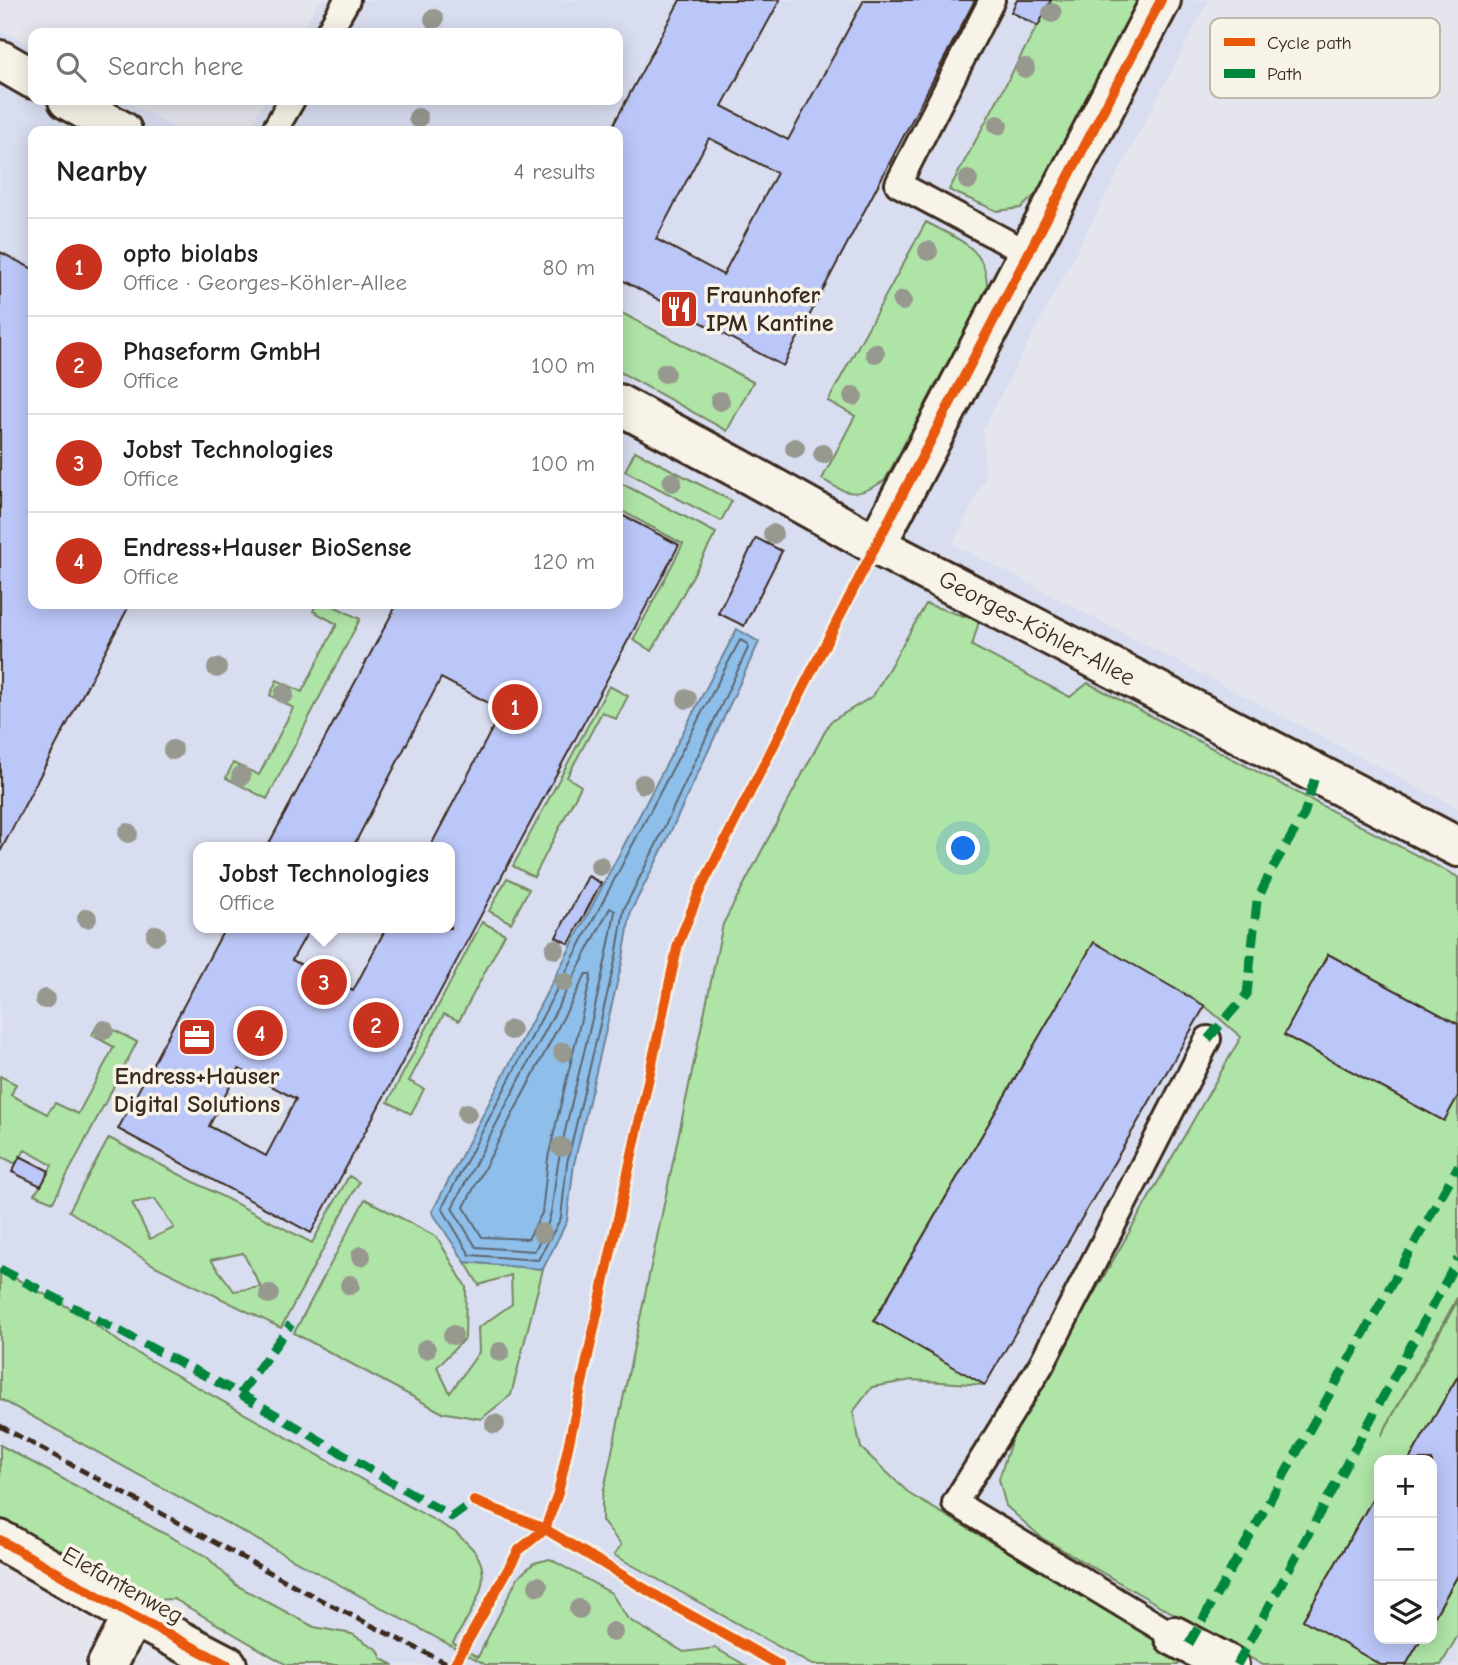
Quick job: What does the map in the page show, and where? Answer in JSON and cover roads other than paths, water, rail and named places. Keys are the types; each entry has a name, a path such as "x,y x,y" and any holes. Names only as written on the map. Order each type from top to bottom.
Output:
{"street":[{"path":"876,545 1161,0"},
{"path":"0,60 28,76"},
{"path":"77,105 113,126"},
{"name":"Georges-Köhler-Allee","path":"623,407 876,545 1458,846"},
{"name":"Elefantenweg","path":"0,1540 133,1616 226,1665"},
{"path":"107,1665 133,1616"},
{"path":"1174,1636 1229,1665"}],"lane":[{"path":"331,28 346,0"},
{"path":"992,0 898,184 1029,254"},
{"path":"277,126 289,105"},
{"path":"1174,1636 955,1503 1041,1365 1208,1039"}],"water":[{"path":"737,629 759,642 631,911 623,958 574,1164 567,1221 543,1269 465,1262 432,1212"}],"railway":[{"path":"0,1426 319,1599 450,1665"}],"place":[{"name":"Fraunhofer IPM Kantine","path":"679,309"},
{"name":"opto biolabs","path":"515,707"},
{"name":"Jobst Technologies","path":"324,982"},
{"name":"Phaseform GmbH","path":"376,1025"},
{"name":"Endress+Hauser BioSense","path":"260,1033"},
{"name":"Endress+Hauser Digital Solutions","path":"197,1037"}]}
